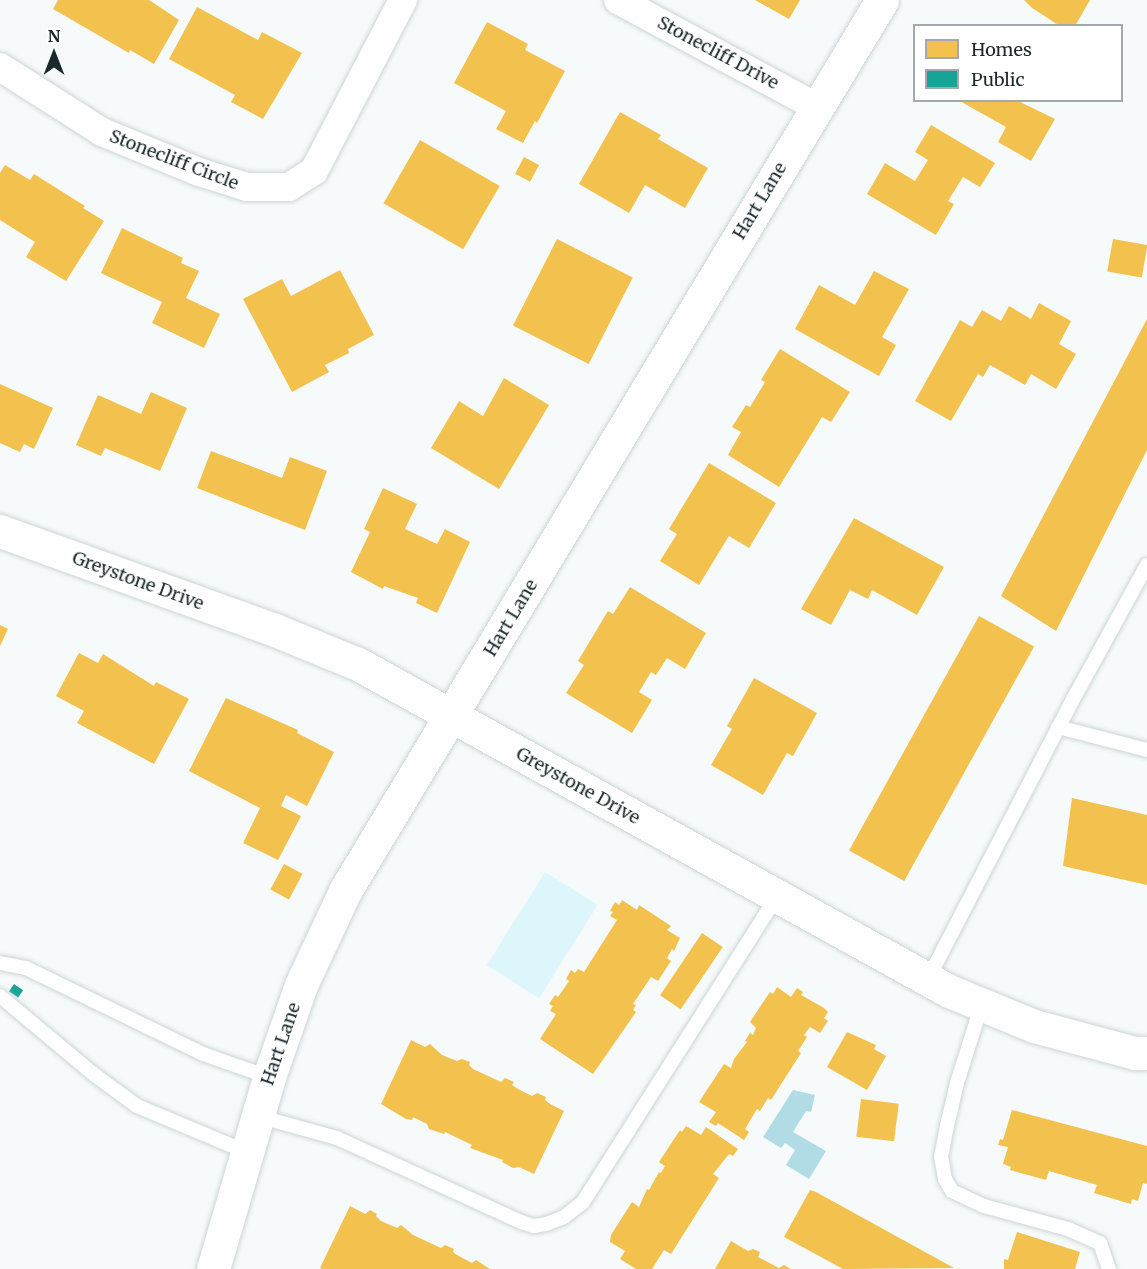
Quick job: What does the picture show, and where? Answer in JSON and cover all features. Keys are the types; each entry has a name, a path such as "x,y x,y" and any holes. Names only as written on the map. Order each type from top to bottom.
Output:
{"street":[{"name":"Stonecliff Circle","path":"0,67 102,132 199,172 247,187 289,187 314,171 403,0"},
{"name":"Stonecliff Drive","path":"618,0 817,107"},
{"name":"Hart Lane","path":"213,1269 269,1077 301,985 345,891 882,0"},
{"name":"Greystone Drive","path":"0,531 275,630 358,664 928,979 1034,1026 1147,1053"}],"lane":[{"path":"928,979 1058,727 1147,565"},
{"path":"1058,727 1147,750"},
{"path":"257,1116 336,1138 521,1222 534,1226 564,1217 583,1202 777,896"},
{"path":"0,963 26,968 202,1054 269,1077"},
{"path":"0,996 92,1073 137,1106 247,1152"},
{"path":"982,1004 957,1083 940,1156 945,1179 952,1191 984,1206 1068,1229 1100,1243 1108,1269"}],"shaded area":[{"path":"545,872 598,905 539,998 487,965"}],"water":[{"path":"793,1090 815,1095 811,1112 806,1111 793,1132 826,1151 809,1179 786,1165 795,1150 785,1143 781,1148 763,1137"}],"building: Homes":[{"path":"58,0 149,0 179,20 154,64 130,50 129,53 53,9"},
{"path":"755,0 800,0 789,19"},
{"path":"1024,0 1090,0 1076,24 1057,24"},
{"path":"197,7 258,40 262,32 302,53 263,119 231,102 235,95 169,59"},
{"path":"487,22 528,44 525,50 565,71 537,123 535,121 523,143 496,129 506,111 454,83"},
{"path":"962,102 1020,102 1055,119 1031,161 998,142 1006,127"},
{"path":"620,112 661,135 658,139 708,168 685,208 645,185 629,213 579,184"},
{"path":"931,125 995,163 980,187 963,177 948,201 954,204 936,235 867,194 885,163 915,181 928,160 915,152"},
{"path":"420,140 500,186 463,249 384,203"},
{"path":"524,157 539,165 530,182 515,174"},
{"path":"5,165 30,180 34,174 85,206 83,208 104,221 66,281 26,257 35,242 0,220 0,173"},
{"path":"122,228 183,258 181,263 199,271 186,298 220,314 204,348 152,323 162,302 101,273"},
{"path":"557,239 633,278 589,364 513,325"},
{"path":"1113,239 1147,245 1142,278 1107,271"},
{"path":"340,270 374,335 348,349 349,353 325,365 329,372 292,392 243,299 282,279 291,296"},
{"path":"874,271 909,289 882,337 896,345 879,376 795,329 819,285 855,305"},
{"path":"1039,303 1071,321 1059,344 1076,354 1056,389 1031,374 1025,385 990,365 983,377 978,374 951,421 915,401 960,320 972,327 982,310 1001,321 1009,306 1031,319"},
{"path":"1147,319 1147,450 1056,631 1001,596"},
{"path":"780,349 850,392 831,422 822,417 779,487 728,455 741,432 732,427 746,405 750,407 765,382 761,380"},
{"path":"504,378 549,405 499,489 431,448 459,401 483,416"},
{"path":"0,384 53,408 34,449 24,444 20,452 0,443"},
{"path":"151,392 187,408 160,471 105,448 101,456 76,445 98,395 141,414"},
{"path":"211,451 282,478 290,457 327,471 305,530 197,488"},
{"path":"709,463 776,503 749,548 729,536 699,585 660,561 677,534 669,529"},
{"path":"383,488 417,504 405,529 437,544 445,529 470,542 437,613 416,603 418,598 384,586 383,589 351,572 370,532 364,529"},
{"path":"854,518 944,567 917,615 872,590 868,599 850,590 831,625 801,609"},
{"path":"630,587 706,633 685,669 667,658 656,675 651,672 639,692 652,700 632,733 566,693 584,665 578,661 608,611 613,614"},
{"path":"979,616 1034,647 904,881 849,850"},
{"path":"0,625 8,629 0,646"},
{"path":"79,653 98,663 103,654 154,686 156,682 189,699 154,764 77,723 84,711 56,696"},
{"path":"754,678 817,713 793,756 787,753 763,795 711,765 732,729 727,726"},
{"path":"226,698 298,730 297,733 334,752 307,806 286,795 281,806 301,816 278,860 243,843 260,808 189,771"},
{"path":"1072,798 1147,815 1147,885 1063,866"},
{"path":"284,864 303,874 289,899 270,890"},
{"path":"622,900 637,910 639,905 671,926 667,930 680,938 674,951 672,949 667,958 671,961 658,981 651,977 633,1004 636,1005 633,1010 636,1012 593,1074 540,1039 556,1014 550,1011 553,1006 549,1004 555,995 558,997 569,981 566,979 571,970 575,973 578,969 584,972 617,920 610,916 613,912 610,911 615,902 619,905"},
{"path":"702,933 723,947 681,1009 660,995"},
{"path":"777,987 791,997 797,988 803,992 801,995 828,1012 824,1018 828,1021 820,1033 810,1027 804,1035 807,1037 798,1051 801,1053 771,1100 768,1098 760,1111 757,1109 745,1129 749,1132 744,1140 718,1123 716,1126 709,1122 716,1112 699,1102 724,1064 731,1068 750,1033 753,1035 756,1028 750,1022 770,992 773,994"},
{"path":"847,1032 876,1045 874,1049 886,1056 867,1090 827,1067"},
{"path":"411,1040 425,1047 430,1044 442,1055 457,1061 462,1059 470,1062 469,1065 473,1069 501,1082 505,1078 514,1082 512,1085 518,1089 532,1096 537,1093 546,1097 545,1100 550,1104 564,1111 534,1174 519,1167 513,1168 502,1162 503,1160 470,1148 472,1145 445,1132 444,1134 429,1129 427,1124 413,1117 412,1120 406,1119 381,1104"},
{"path":"861,1099 899,1104 894,1141 856,1137"},
{"path":"1012,1110 1147,1146 1147,1184 1143,1183 1138,1201 1132,1199 1131,1204 1094,1193 1097,1185 1049,1171 1046,1180 1010,1170 1011,1167 1003,1164 1008,1147 998,1145 1000,1139 1003,1140"},
{"path":"686,1126 701,1135 706,1127 738,1149 733,1156 729,1154 713,1174 719,1178 671,1254 664,1250 652,1269 636,1269 620,1259 625,1251 610,1242 611,1235 632,1202 639,1207 647,1189 649,1190 665,1166 659,1162 680,1130 682,1132"},
{"path":"810,1190 954,1268 843,1269 784,1237"},
{"path":"350,1206 365,1214 370,1210 377,1214 376,1216 381,1221 397,1228 401,1225 413,1235 441,1248 445,1245 472,1263 476,1260 490,1269 322,1269 320,1268"},
{"path":"1017,1232 1080,1252 1075,1269 1004,1269 1004,1259 1008,1260"},
{"path":"731,1241 748,1251 753,1249 760,1252 758,1257 779,1268 784,1265 791,1269 715,1269"}],"building: Public":[{"path":"14,984 23,990 18,998 9,991"}]}
